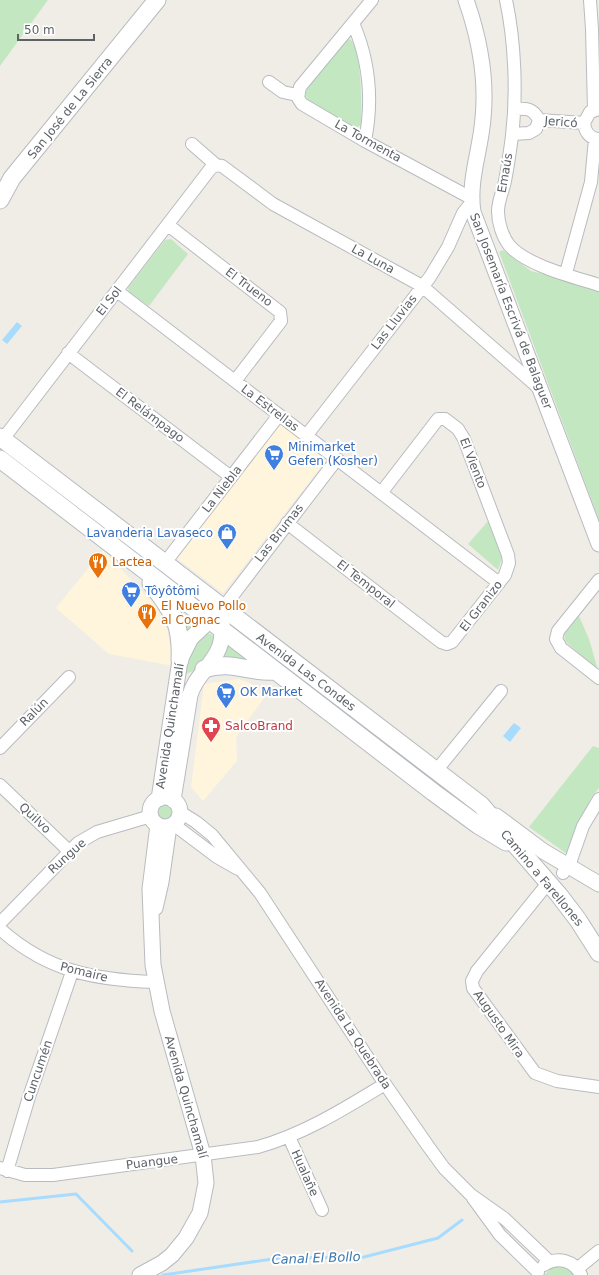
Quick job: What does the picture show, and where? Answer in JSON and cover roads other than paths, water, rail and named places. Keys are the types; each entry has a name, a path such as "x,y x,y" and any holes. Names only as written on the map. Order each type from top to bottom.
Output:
{"main road":[{"name":"San José de La Sierra","path":"0,200 12,178 157,0"},
{"name":"Avenida Las Condes","path":"1,438 481,805"},
{"name":"Avenida Las Condes","path":"0,459 463,815 518,849"},
{"path":"137,565 166,604 176,621 180,636 180,667"},
{"path":"201,673 226,665 255,670 274,671"},
{"name":"Camino a Farellones","path":"481,805 578,920 599,953"}],"street":[{"path":"297,95 300,87 372,0"},
{"name":"San Josemaría Escrivá de Balaguer","path":"466,0 480,57 484,98 483,117 472,180 471,201 476,220 599,544"},
{"path":"566,274 591,182 597,139 587,133 584,123 587,115 597,110 590,0"},
{"name":"Emaús","path":"509,1 514,79 514,109 505,181 498,211 502,232 508,244 519,256 537,264 599,285"},
{"path":"352,23 362,50 367,76 369,104 365,141"},
{"name":"La Tormenta","path":"269,82 283,92 297,95 302,104 471,201"},
{"name":"Jericó","path":"514,109 529,108 535,113 539,120"},
{"name":"Jericó","path":"539,120 584,123"},
{"name":"Jericó","path":"512,134 529,133 536,128 539,120"},
{"name":"La Luna","path":"192,144 216,165 222,166 273,204 422,286 542,391"},
{"name":"El Sol","path":"1,438 117,291 211,168 216,165"},
{"name":"Las Lluvias","path":"306,436 441,260 463,213 471,201"},
{"name":"El Trueno","path":"168,225 279,310 281,314 281,321 235,381"},
{"name":"La Estrellas","path":"117,291 499,583"},
{"name":"El Relámpago","path":"68,353 231,477"},
{"name":"La Niebla","path":"164,564 279,415"},
{"name":"El Viento","path":"381,493 436,421 440,418 445,419 458,429 464,439 508,555 509,563"},
{"name":"Las Brumas","path":"223,608 337,459"},
{"name":"El Temporal","path":"287,523 441,642 446,644"},
{"name":"El Granizo","path":"446,644 454,640 499,583 507,571 509,563"},
{"path":"599,580 558,632 556,639 561,648 599,678"},
{"name":"Avenida Quinchamalí","path":"140,1275 151,1270 172,1255 192,1230 200,1213 204,1194 206,1174 203,1155 155,982 152,948 150,880 166,814 192,686 218,649 216,625 223,608"},
{"name":"Avenida Quinchamalí","path":"166,814 180,667 191,638 216,625"},
{"path":"180,667 188,680 201,673"},
{"name":"Ralún","path":"0,748 69,677"},
{"path":"436,771 501,691"},
{"name":"Quilvo","path":"0,785 69,851"},
{"path":"566,869 583,826 599,799"},
{"name":"Avenida Las Condes","path":"481,805 543,850 599,895"},
{"name":"Rungue","path":"0,923 69,851 97,832 166,814"},
{"name":"Avenida La Quebrada","path":"166,814 217,857 239,869 275,915 385,1084 444,1168 471,1195 509,1222 550,1262"},
{"name":"Avenida Las Condes","path":"518,849 599,884"},
{"name":"Augusto Mira","path":"548,883 475,974 472,981 473,988 535,1073 557,1080 599,1087"},
{"name":"Pomaire","path":"0,929 33,954 72,972 109,979 155,982"},
{"name":"Cuncumén","path":"3,1170 72,972"},
{"name":"Puangue","path":"3,1170 25,1175 52,1175 246,1149 289,1137 334,1114 385,1084"},
{"name":"Hualañe","path":"289,1137 322,1210"},
{"name":"Avenida La Quebrada","path":"471,1195 496,1231 538,1274"},
{"path":"538,1274 550,1262 556,1260 568,1261 579,1272 599,1251"}],"water":[{"path":"17,322 22,326 7,344 2,340"},
{"path":"514,723 521,728 510,742 503,736"}],"waterway":[{"name":"Canal El Bollo","path":"0,1202 76,1194 132,1251"},
{"name":"Canal El Bollo","path":"163,1275 279,1258 364,1257 438,1238 462,1220"}],"place":[{"name":"Minimarket Gefen (Kosher)","path":"274,471"},
{"name":"Lavanderia Lavaseco","path":"227,550"},
{"name":"Lactea","path":"98,579"},
{"name":"Tôyôtômi","path":"131,608"},
{"name":"El Nuevo Pollo al Cognac","path":"147,630"},
{"name":"OK Market","path":"226,709"},
{"name":"SalcoBrand","path":"211,743"}]}
